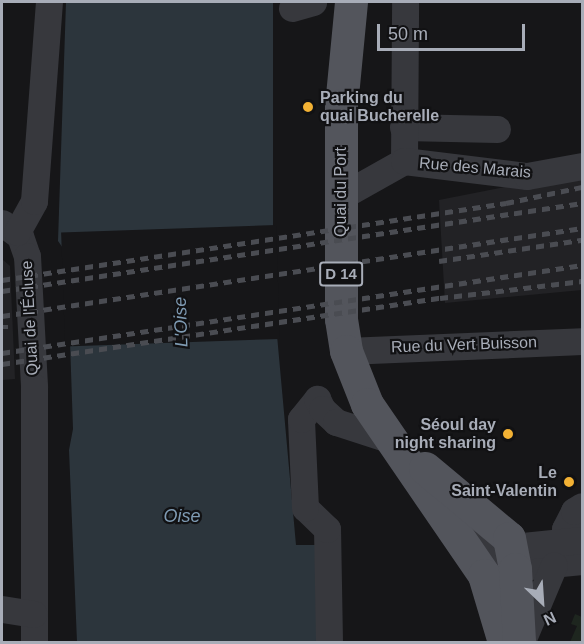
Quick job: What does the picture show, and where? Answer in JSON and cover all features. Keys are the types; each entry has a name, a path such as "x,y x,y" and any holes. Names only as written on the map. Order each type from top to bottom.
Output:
{"main road":[{"name":"Quai du Port","path":"332,2 341,105"},
{"name":"Quai du Port","path":"346,351 341,319 341,105 351,2"},
{"name":"D 14","path":"346,351 357,385 392,440 435,500 501,563"},
{"name":"D 14","path":"392,440 502,529 504,642"},
{"path":"501,563 520,642"}],"street":[{"name":"Quai de l'Écluse","path":"34,642 34,387 26,249 9,228 30,215 34,201 48,2"},
{"path":"404,161 405,2"},
{"path":"403,128 497,129"},
{"name":"Rue des Marais","path":"340,197 404,161 527,176 582,166"},
{"name":"Rue du Vert Buisson","path":"346,351 401,336 582,341"},
{"path":"329,642 327,529 305,508 301,419 317,399 322,409 336,423 392,440"},
{"path":"520,642 571,552 565,529 574,511 582,506"},
{"path":"501,563 571,552"},
{"path":"2,609 34,614"}],"shaded area":[{"path":"582,172 582,290 445,303 439,200"},
{"path":"2,259 10,266 15,379 2,380"},
{"path":"575,614 582,617 582,642 570,642 577,626 571,624"}],"water":[{"name":"Oise","path":"66,2 273,2 273,291 296,545 318,545 319,642 77,642 69,450 73,429 67,254 58,241"}],"pier":[{"path":"276,225 280,339 65,346 61,233"}],"railway":[{"path":"2,280 506,203 582,187"},
{"path":"2,291 582,203"},
{"path":"2,316 582,228"},
{"path":"439,261 582,240"},
{"path":"2,353 582,265"},
{"path":"2,364 440,298 582,281"},
{"path":"2,327 8,327"}],"place":[{"name":"Parking du quai Bucherelle","path":"308,107"},
{"name":"Séoul day night sharing","path":"508,434"},
{"name":"Le Saint-Valentin","path":"569,482"}],"water label":[{"name":"L'Oise","path":"181,322"}]}
